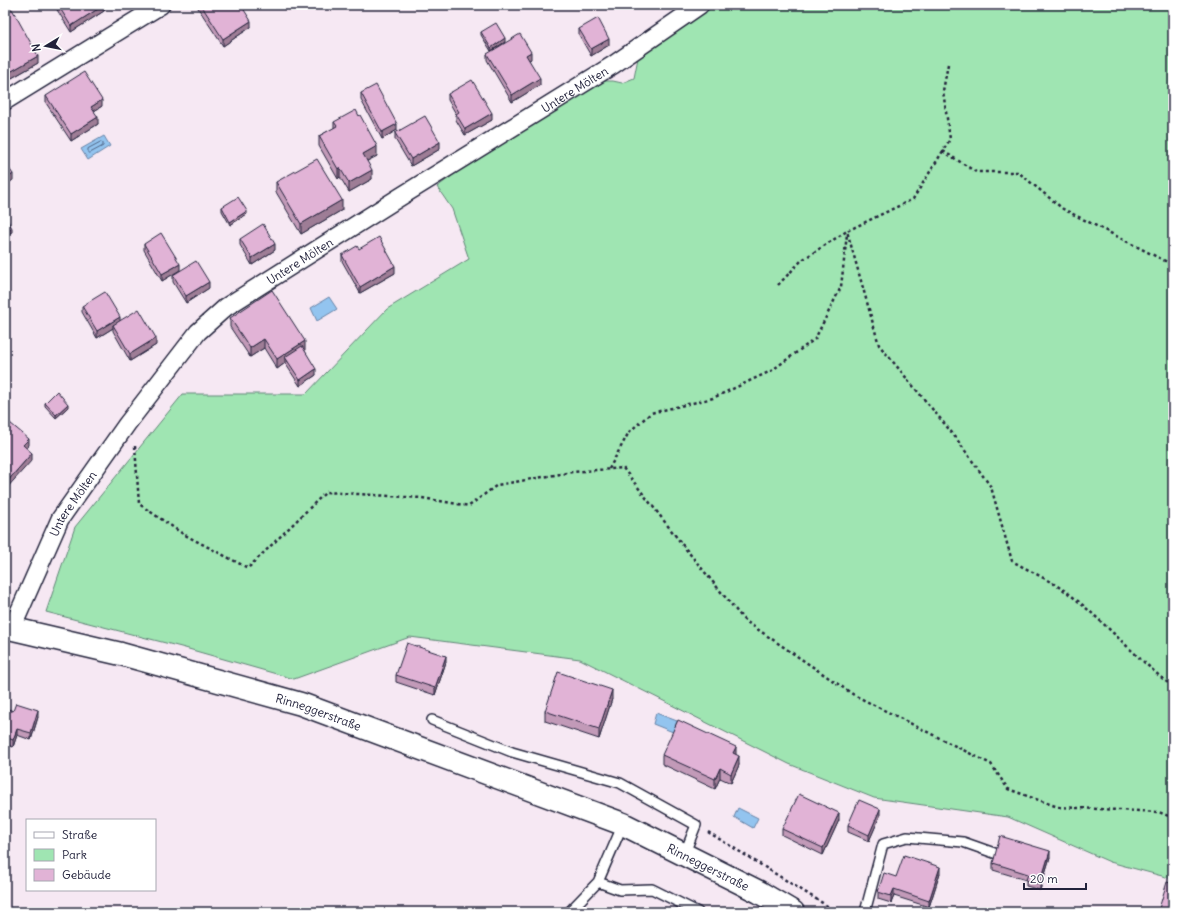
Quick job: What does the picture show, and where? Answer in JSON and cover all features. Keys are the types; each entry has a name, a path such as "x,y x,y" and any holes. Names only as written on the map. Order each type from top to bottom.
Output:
{"main road":[{"name":"Rinneggerstraße","path":"8,627 121,654 301,704 623,824 759,892 793,912"}],"street":[{"path":"5,101 161,5"},
{"name":"Untere Mölten","path":"8,627 60,519 127,424 198,332 226,307 613,65 700,5"}],"lane":[{"path":"432,720 512,752 620,783 696,825 684,855"},
{"path":"569,912 598,882 623,824"},
{"path":"865,912 883,844 908,837 963,842 997,854"},
{"path":"598,882 620,890 652,888 698,912"}],"path":[{"path":"778,285 802,260 847,231 913,199 950,139 943,91 948,64"},
{"path":"943,151 976,172 1018,172 1063,209 1173,265"},
{"path":"609,469 629,432 651,413 713,398 771,371 815,339 841,287 847,231"},
{"path":"847,231 879,345 953,434 990,486 1012,561 1067,592 1106,625 1160,677 1173,687"},
{"path":"127,424 134,427 139,504 183,534 248,568 326,492 422,498 469,506 497,485 572,472 623,468 685,548 744,620 854,696 991,764 1008,789 1058,807 1159,812 1173,818"},
{"path":"696,825 837,912"}],"green space":[{"path":"708,5 1173,5 1173,879 1110,862 1008,817 874,798 789,764 580,659 410,637 294,679 185,648 46,612 75,527 183,394 306,394 387,309 469,259 452,209 437,187 497,142 602,81 622,83 634,78 639,53"}],"water":[{"path":"104,136 110,146 88,160 81,149"},
{"path":"329,297 337,309 317,321 311,308"},
{"path":"656,713 677,721 673,732 653,724"},
{"path":"738,808 758,818 753,828 734,817"}],"building":[{"path":"58,5 104,5 71,26"},
{"path":"201,5 241,5 251,21 223,39"},
{"path":"12,9 38,56 10,72 5,64 5,13"},
{"path":"598,18 609,39 591,49 579,29"},
{"path":"496,23 505,38 491,48 481,32"},
{"path":"520,34 531,52 526,55 540,78 512,95 487,54"},
{"path":"84,72 102,100 91,107 98,117 71,134 46,96"},
{"path":"472,80 492,113 465,129 456,114 459,112 448,94"},
{"path":"376,85 397,124 382,132 361,93"},
{"path":"356,110 377,146 363,154 372,170 349,183 340,168 338,169 319,136 337,126 334,122"},
{"path":"425,116 440,142 411,159 395,133"},
{"path":"317,159 342,200 301,224 276,182"},
{"path":"5,163 13,174 5,180"},
{"path":"238,197 247,211 230,222 222,207"},
{"path":"5,216 12,228 5,233"},
{"path":"263,224 275,244 252,258 240,239"},
{"path":"161,233 180,264 162,274 144,244"},
{"path":"379,237 395,266 360,287 342,255 357,246 359,249"},
{"path":"196,261 209,282 186,296 173,275"},
{"path":"272,290 305,341 277,359 264,339 250,348 230,318"},
{"path":"105,292 120,317 97,331 82,306"},
{"path":"139,309 156,338 130,354 113,325"},
{"path":"302,346 316,369 300,380 285,357"},
{"path":"57,391 68,404 56,415 45,403"},
{"path":"10,423 29,439 23,445 32,453 5,484 5,428"},
{"path":"407,643 446,656 435,688 396,675"},
{"path":"558,672 612,690 599,729 545,711"},
{"path":"16,703 38,710 31,733 17,729 13,740 5,737 5,708 13,711"},
{"path":"678,720 736,747 733,753 739,756 731,774 720,768 715,779 662,755"},
{"path":"799,794 839,813 823,848 782,829"},
{"path":"859,800 880,809 869,835 848,825"},
{"path":"1000,836 1050,851 1040,884 1026,880 1028,874 993,863"},
{"path":"904,855 940,867 929,901 894,889 891,896 878,892 884,873 896,877"},
{"path":"1167,882 1173,884 1173,912 1158,912"},
{"path":"614,909 620,912 612,912"}]}
